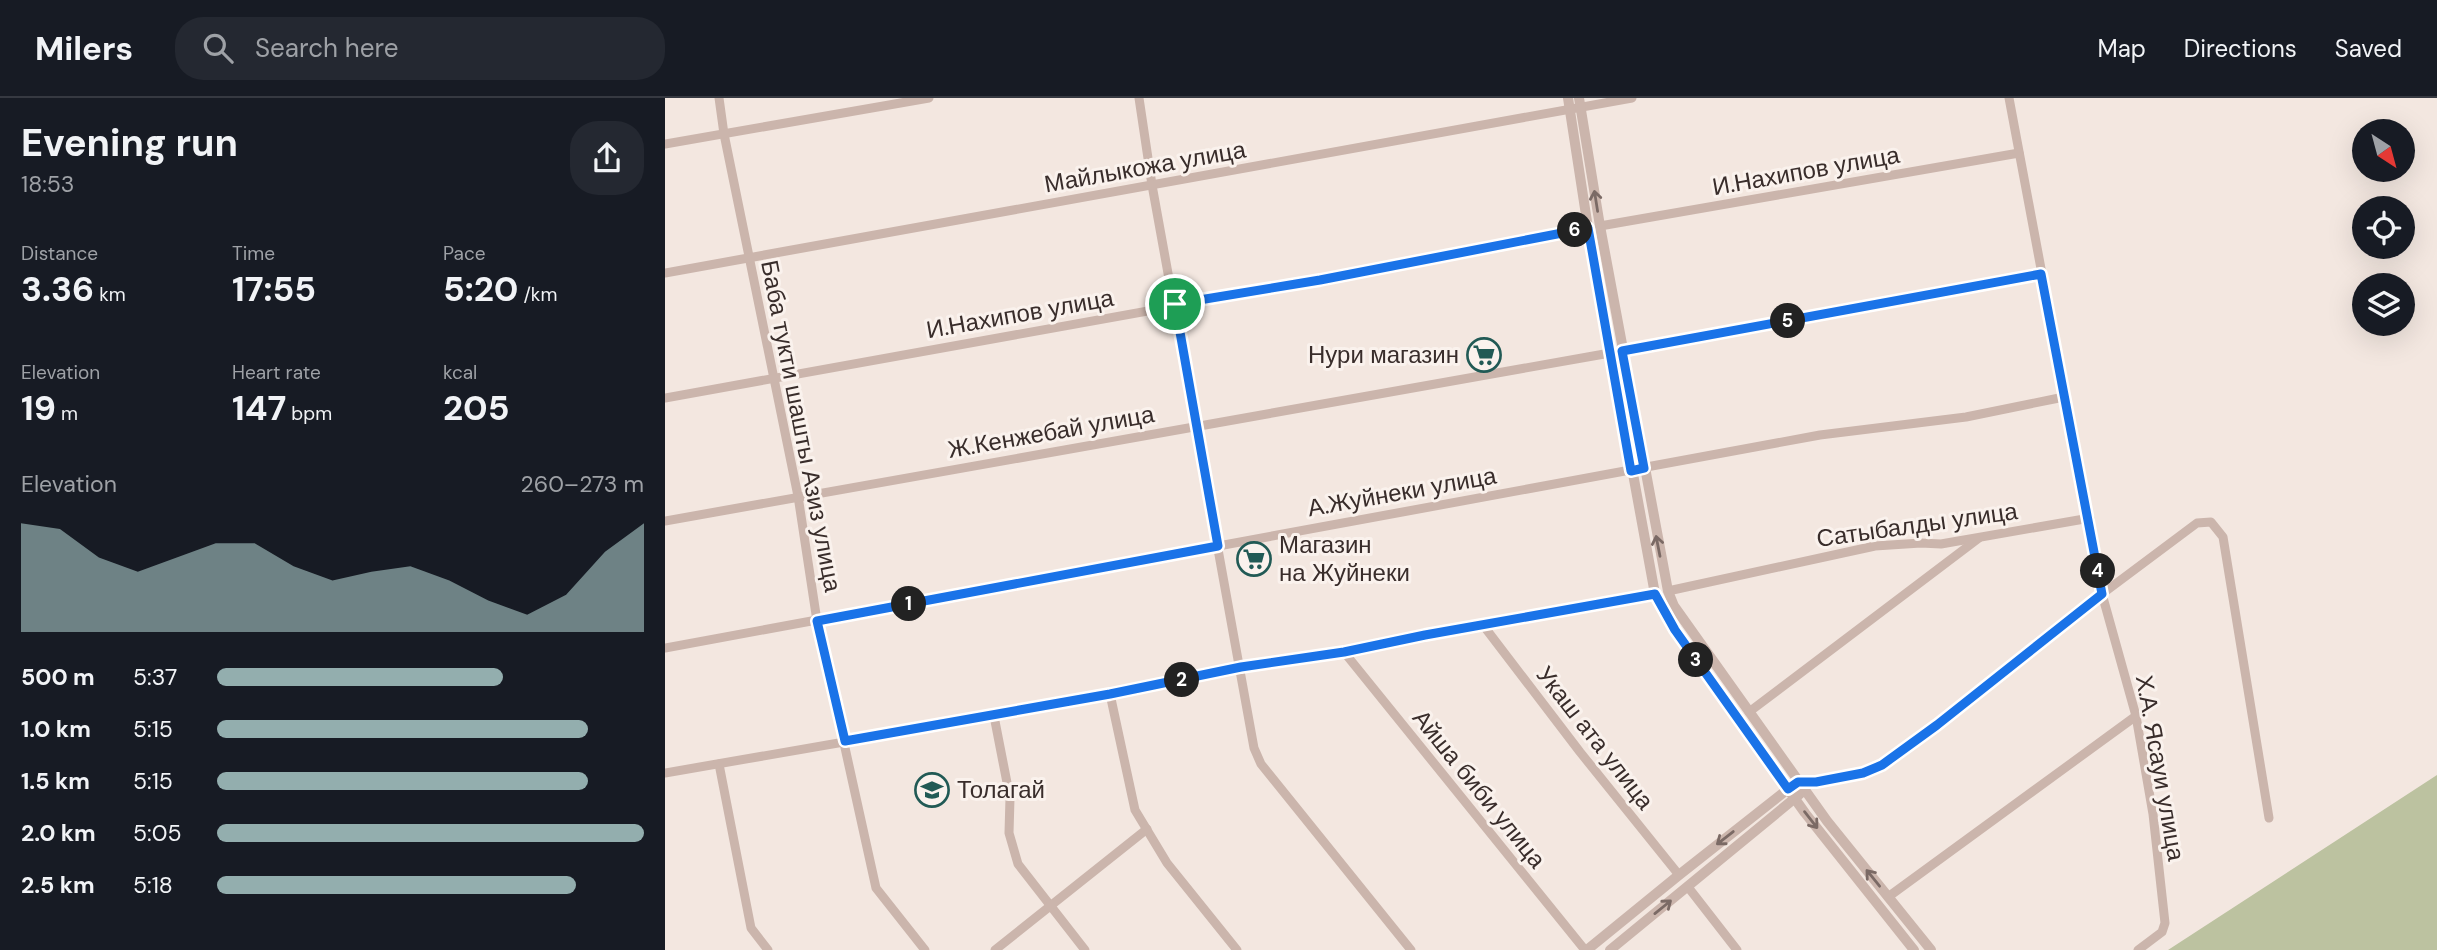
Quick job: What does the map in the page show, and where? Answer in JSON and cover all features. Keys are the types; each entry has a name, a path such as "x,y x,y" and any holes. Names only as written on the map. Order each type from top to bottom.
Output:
{"street":[{"name":"Баба тукти шашты Азиз улица","path":"719,98 798,496 817,621 876,888 925,950"},
{"path":"665,144 929,98"},
{"path":"1139,98 1152,185 1254,748 1261,764 1411,950"},
{"path":"1567,98 1576,105 1668,591 1674,606 1802,786 1931,950"},
{"name":"Майлыкожа улица","path":"665,273 1576,105 1632,98"},
{"name":"Х.А. Ясауи улица","path":"2009,98 2102,594 2136,716 2153,814 2165,923 2162,932 2138,950"},
{"path":"1576,105 1588,228 1655,594 1675,630 1792,793 1914,950"},
{"name":"И.Нахипов улица","path":"1600,226 2019,153"},
{"name":"И.Нахипов улица","path":"665,398 1320,280 1588,228"},
{"path":"1622,351 2041,274"},
{"name":"Ж.Кенжебай улица","path":"665,521 1610,353"},
{"name":"А.Жуйнеки улица","path":"665,648 1820,435 1966,417 2064,397"},
{"name":"Сатыбалды улица","path":"1668,591 1875,547 1921,542 1941,544 2089,518"},
{"path":"1586,950 1679,874 1802,786 1863,773 1882,765 2197,523 2211,522 2220,529 2223,537 2269,818"},
{"path":"1749,712 1980,537"},
{"path":"665,774 994,716 1241,667 1344,652 1655,594"},
{"name":"Укаш ата улица","path":"1483,625 1580,752 1679,874"},
{"name":"Айша биби улица","path":"1344,652 1586,950"},
{"path":"1110,694 1135,810 1167,863 1237,950"},
{"path":"994,716 1010,798 1009,833 1018,864 1085,950"},
{"path":"1888,897 2136,716"},
{"path":"719,764 751,928 768,950"},
{"path":"1610,950 1688,887 1792,793"},
{"path":"995,950 1147,830"},
{"path":"1688,887 1737,950"}],"green space":[{"path":"2437,775 2437,950 2168,950"}],"place":[{"name":"Нури магазин","path":"1484,355"},
{"name":"Магазин на Жуйнеки","path":"1254,559"},
{"name":"Толагай","path":"932,790"}],"route":[{"path":"1588,228 1631,471 1644,468 1622,351 2041,274 2102,594 1937,725 1882,765 1863,773 1816,782 1798,782 1788,789 1675,630 1655,594 845,741 817,621 1218,546 1175,304 1320,280 1588,228"}]}
